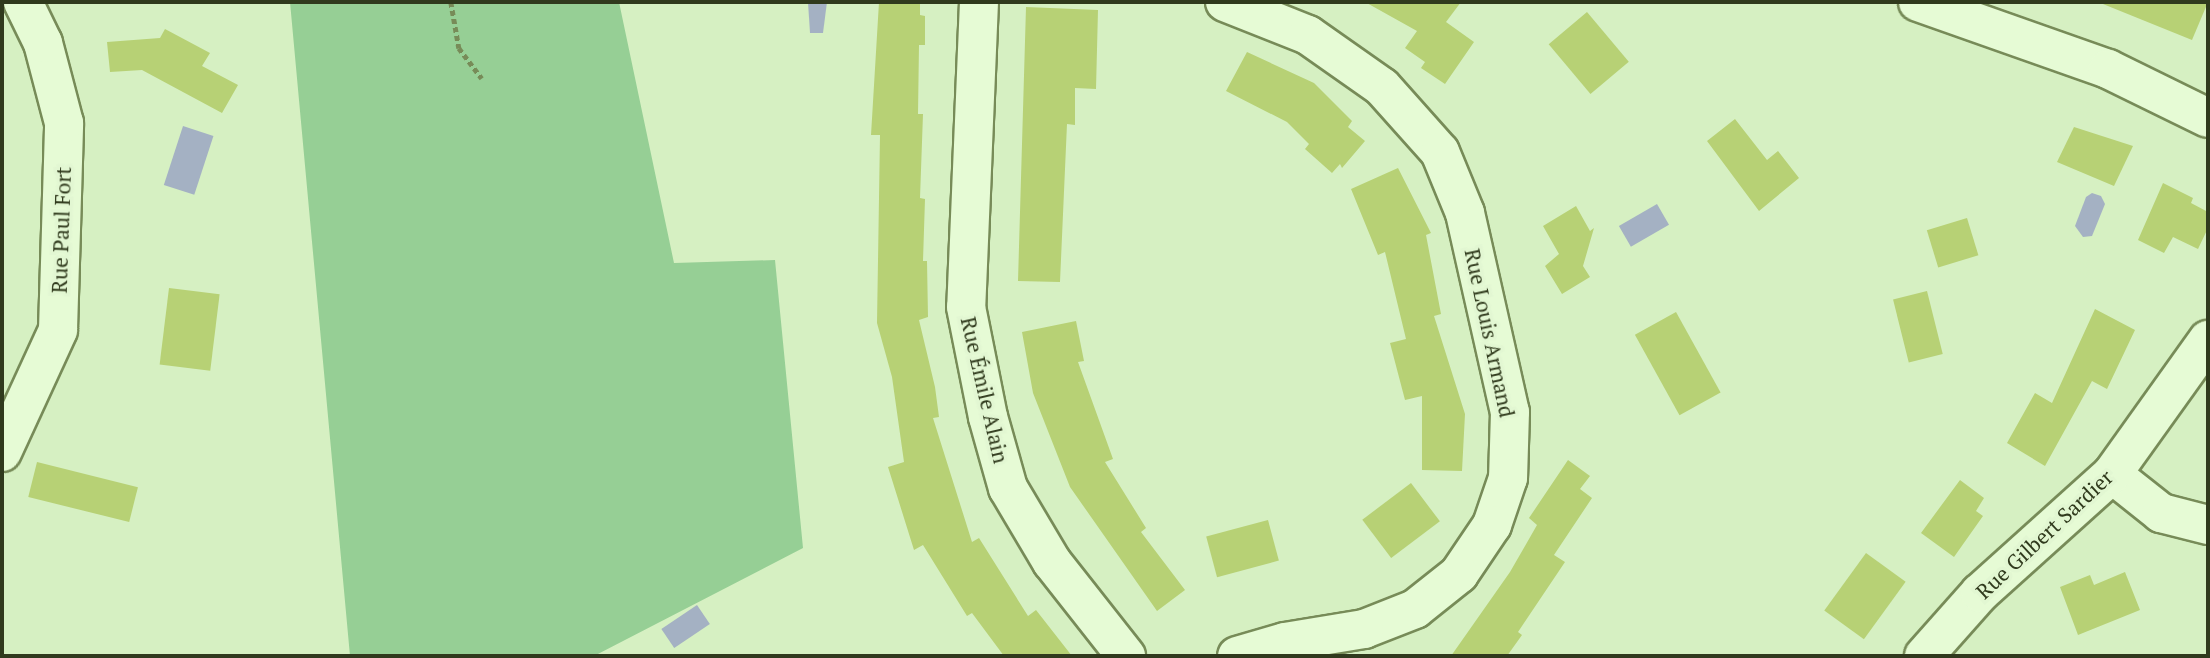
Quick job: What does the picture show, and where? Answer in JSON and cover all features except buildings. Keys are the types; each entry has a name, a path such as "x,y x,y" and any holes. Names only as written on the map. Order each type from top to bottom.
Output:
{"street":[{"name":"Rue Paul Fort","path":"2,452 58,330 64,123 43,43 23,2"},
{"name":"Rue Émile Alain","path":"979,2 966,307 988,417 1008,488 1052,562 1126,656"},
{"name":"Rue Louis Armand","path":"1225,2 1308,35 1382,87 1440,152 1465,213 1510,412 1508,478 1492,525 1459,574 1415,609 1364,629 1285,642 1237,656"},
{"path":"1918,2 2108,69 2208,118"},
{"name":"Rue Gilbert Sardier","path":"1924,656 1980,593 2112,474 2208,340"},
{"path":"2112,474 2161,513 2208,525"}],"path":[{"path":"451,2 459,48 482,78"}],"green space":[{"path":"290,2 619,2 674,263 775,260 803,548 594,656 350,656"}],"water":[{"path":"808,2 827,2 823,33 810,33"},
{"path":"183,126 213,136 194,195 164,185"},
{"path":"2092,193 2101,196 2105,204 2092,236 2083,237 2075,226 2086,197"},
{"path":"1657,204 1669,225 1631,247 1619,226"},
{"path":"697,605 710,624 674,648 661,629"}]}
